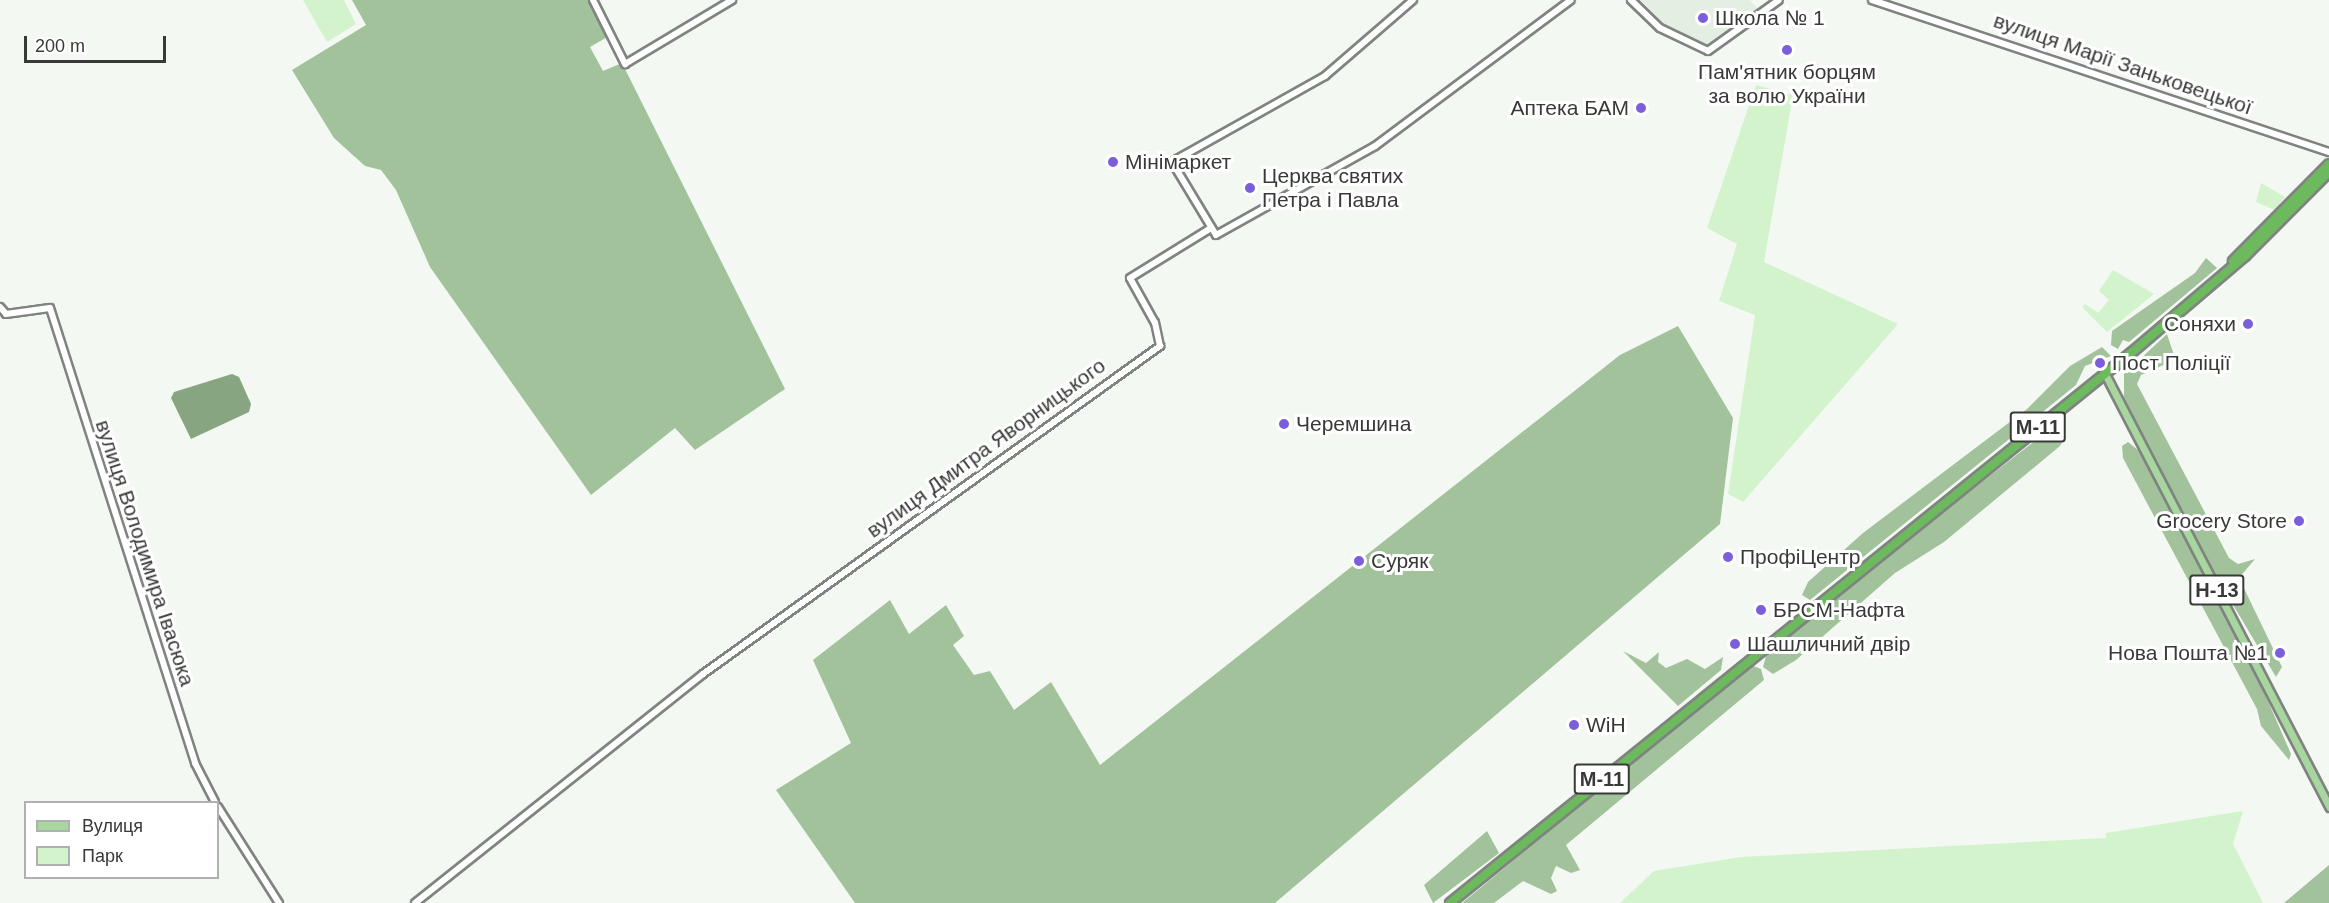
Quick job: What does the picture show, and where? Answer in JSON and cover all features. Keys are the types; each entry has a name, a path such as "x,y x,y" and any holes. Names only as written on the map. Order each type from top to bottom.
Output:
{"highway":[{"name":"М-11","path":"2227,269 2329,164"},
{"name":"М-11","path":"1450,903 2105,374 2227,269 2329,172"}],"main road":[{"name":"Н-13","path":"2105,374 2329,807"}],"street":[{"path":"593,0 625,64 732,0"},
{"path":"1413,0 1325,76 1173,162 1216,235 1382,141 1571,0"},
{"path":"1631,0 1660,28 1708,51 1779,0"},
{"name":"вулиця Марії Заньковецької","path":"1872,0 1895,3 2329,152"},
{"name":"вулиця Дмитра Яворницького","path":"415,903 780,618 1160,346 1155,323 1134,288 1131,278 1211,228"},
{"name":"вулиця Володимира Івасюка","path":"0,307 6,314 50,310 195,763 214,801"},
{"path":"219,809 279,903"}],"shaded area":[{"path":"352,0 590,0 609,36 590,47 603,71 622,63 785,389 695,450 675,428 591,495 430,267 396,190 381,170 365,166 334,138 292,70 366,25"},
{"name":"Школа № 1","path":"1641,0 1750,0 1759,10 1707,47 1667,27"},
{"path":"2206,258 2217,268 2129,342 2123,340 2118,349 2111,345 2112,331 2195,273"},
{"path":"1678,326 1733,418 1720,524 1275,903 855,903 776,790 851,743 813,660 890,600 909,634 946,605 964,636 953,645 974,675 990,671 1014,710 1051,682 1100,765 1620,355"},
{"path":"2167,334 2174,355 2170,362 2141,375 2137,384 2229,558 2238,564 2255,559 2239,578 2282,667 2276,677 2201,551 2124,397 2124,374"},
{"path":"2102,347 2111,356 2085,366 2076,385 1810,600 1802,595 1808,582 1863,533 2027,409 2070,366"},
{"path":"232,374 239,377 251,404 249,412 191,439 171,398 174,392"},
{"path":"2055,425 2063,440 2060,446 1944,542 1895,573 1796,660 1773,674 1763,667 1768,649"},
{"path":"2128,442 2138,450 2176,517 2254,669 2291,754 2289,760 2261,726 2257,709 2123,458 2122,446"},
{"path":"1623,651 1646,663 1659,652 1658,662 1666,668 1687,659 1705,669 1723,657 1721,670 1678,706"},
{"path":"1751,665 1761,669 1764,680 1566,845 1580,870 1571,873 1556,866 1551,878 1557,891 1551,894 1523,881 1494,903 1462,903"},
{"path":"1487,831 1499,853 1433,903 1424,885"},
{"path":"2329,865 2329,903 2284,903"}],"green space":[{"path":"303,0 344,0 356,24 327,42"},
{"path":"1756,85 1793,95 1764,262 1898,324 1743,502 1728,494 1755,315 1719,301 1737,244 1707,228"},
{"path":"2261,183 2285,197 2275,210 2256,202"},
{"path":"2113,270 2154,294 2107,332 2082,307 2085,304 2098,313 2109,300 2099,291"},
{"path":"2243,811 2233,844 2263,903 1620,903 1654,871 1741,857 2106,838 2106,833"}],"place":[{"name":"Школа № 1","path":"1703,18"},
{"name":"Пам'ятник борцям за волю України","path":"1787,50"},
{"name":"Аптека БАМ","path":"1641,108"},
{"name":"Мінімаркет","path":"1113,162"},
{"name":"Церква святих Петра і Павла","path":"1250,188"},
{"name":"Соняхи","path":"2248,324"},
{"name":"Пост Поліції","path":"2100,363"},
{"name":"Черемшина","path":"1284,424"},
{"name":"Grocery Store","path":"2299,521"},
{"name":"ПрофіЦентр","path":"1728,557"},
{"name":"Суряк","path":"1359,561"},
{"name":"БРСМ-Нафта","path":"1761,610"},
{"name":"Шашличний двір","path":"1735,644"},
{"name":"Нова Пошта №1","path":"2280,653"},
{"name":"WiH","path":"1574,725"}]}
